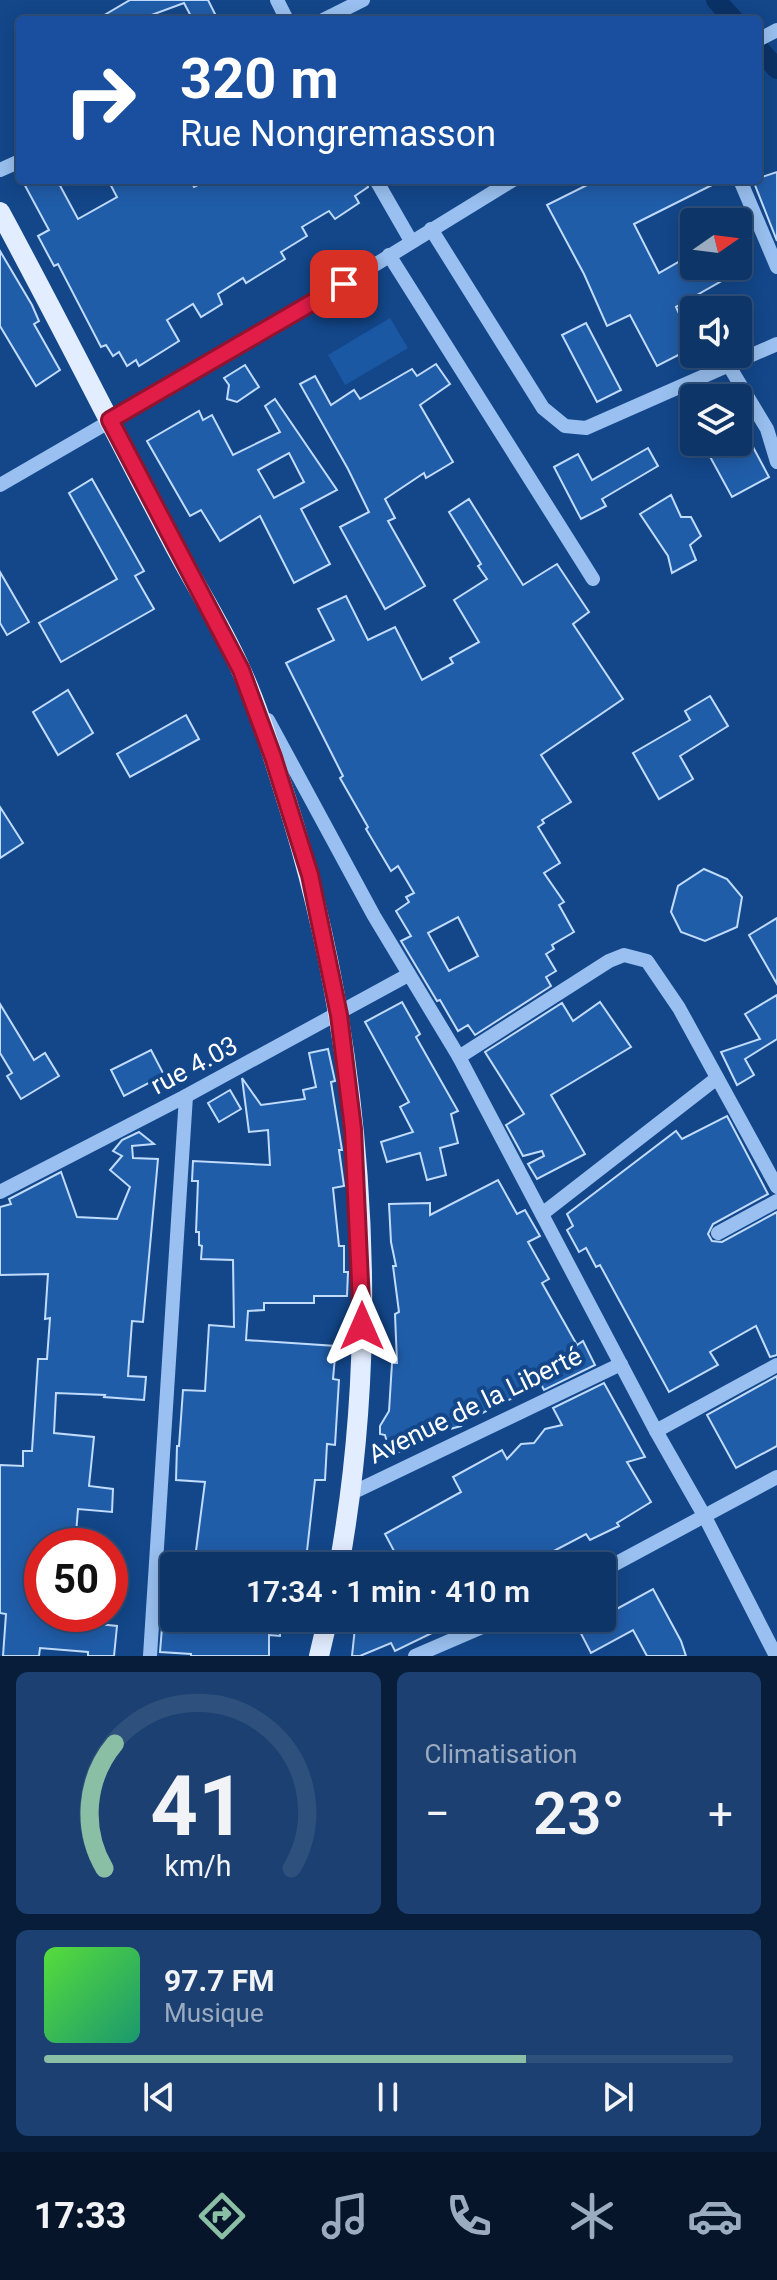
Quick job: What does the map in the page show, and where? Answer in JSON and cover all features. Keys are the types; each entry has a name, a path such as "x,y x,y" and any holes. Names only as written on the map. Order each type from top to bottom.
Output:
{"main road":[{"name":"Avenue de la Liberté","path":"0,212 241,670 273,757 310,875 339,1015 353,1129 363,1303 352,1493 341,1552"},
{"path":"319,1656 325,1632"}],"street":[{"path":"331,16 363,0"},
{"path":"378,184 411,241"},
{"path":"0,485 290,317 506,184"},
{"path":"742,184 777,267"},
{"path":"431,229 543,408 565,426 586,428 724,368"},
{"path":"389,255 593,579"},
{"path":"752,355 777,344"},
{"path":"730,368 767,429 777,462"},
{"path":"241,670 408,975 459,1057 776,1656"},
{"path":"459,1057 609,961 624,955 647,961 663,982 777,1187"},
{"name":"rue 4.03","path":"0,1192 339,1015 408,975"},
{"path":"542,1214 717,1078"},
{"path":"150,1656 186,1096"},
{"path":"718,1233 777,1201"},
{"name":"Avenue de la Liberté","path":"352,1493 621,1364"},
{"path":"656,1431 777,1365"},
{"path":"616,1564 777,1477"},
{"path":"415,1656 471,1632"}],"shaded area":[{"path":"390,318 408,348 345,385 328,355"}],"building":[{"path":"130,0 208,0 216,16 191,16 184,3 149,16 103,16"},
{"path":"777,172 777,241 755,184 762,184 762,177"},
{"path":"24,184 59,184 78,219 117,197 110,184 192,184 194,187 200,184 367,184 368,187 355,196 359,203 335,219 329,211 302,227 307,236 281,252 285,259 246,283 243,278 218,294 222,304 201,317 193,304 167,320 179,341 139,366 136,360 127,366 119,352 113,356 106,345 101,347 58,264 54,266 38,236 49,230"},
{"path":"589,184 714,184 634,224 659,273 680,261 680,280 723,280 695,296 680,296 680,305 676,307 680,316 680,354 657,366 630,315 607,326 584,274 547,205"},
{"path":"0,251 32,305 39,321 34,324 60,370 36,386 0,326"},
{"path":"586,323 621,390 597,402 562,335"},
{"path":"436,364 450,384 420,405 453,462 426,478 424,473 385,499 395,518 388,521 425,586 385,609 340,527 369,512 300,384 315,376 331,405 354,390 360,399 412,369 417,376"},
{"path":"245,365 259,387 237,402 227,399 229,385 224,378"},
{"path":"275,399 337,490 301,509 330,564 294,583 260,516 220,541 201,510 190,516 147,441 199,411 203,420 212,415 233,455 280,432 265,406","holes":["289,453 304,482 274,498 258,470"]},
{"path":"752,445 769,477 732,497 710,456 752,456"},
{"path":"648,448 658,466 602,499 606,506 581,519 554,467 578,454 592,480"},
{"path":"92,479 144,571 135,576 154,609 61,662 39,623 117,579 69,493"},
{"path":"671,495 681,517 691,517 701,536 690,545 696,560 672,573 668,556 640,514"},
{"path":"469,499 523,585 557,564 589,612 573,624 623,699 541,755 571,802 542,820 544,823 538,827 560,863 544,873 564,902 559,905 574,932 552,945 554,949 546,954 556,971 546,977 551,986 475,1035 468,1025 458,1031 401,941 411,936 396,911 409,902 406,897 414,893 398,866 391,871 366,829 368,827 340,778 343,776 286,663 334,640 318,609 346,596 368,640 395,627 422,680 453,663 450,658 479,642 454,600 487,579 449,512","holes":["458,917 478,956 449,971 428,933"]},
{"path":"0,572 29,622 7,635 0,623"},
{"path":"68,690 93,733 58,755 33,712"},
{"path":"710,696 728,726 680,756 693,779 659,799 633,753 690,720 685,711"},
{"path":"186,715 199,739 130,777 117,754"},
{"path":"0,807 23,843 0,858"},
{"path":"704,869 727,879 742,897 737,927 705,941 681,932 671,912 678,886"},
{"path":"777,918 777,984 749,935"},
{"path":"777,995 777,1039 745,1059 754,1075 737,1085 721,1052 760,1039 745,1014"},
{"path":"402,1002 420,1034 416,1037 458,1111 451,1114 458,1143 440,1148 446,1175 427,1180 420,1153 387,1162 381,1142 413,1132 400,1107 409,1102 365,1022"},
{"path":"600,1002 631,1047 551,1095 585,1154 537,1179 528,1164 544,1156 542,1151 523,1156 506,1125 524,1114 485,1052 562,1003 573,1021"},
{"path":"0,1004 34,1060 45,1053 59,1076 21,1099 7,1076 12,1073 0,1053"},
{"path":"328,1049 335,1081 331,1082 342,1150 339,1150 344,1186 333,1188 339,1246 344,1246 344,1272 348,1272 347,1296 314,1296 314,1303 264,1303 264,1310 248,1311 246,1340 336,1346 333,1379 339,1380 335,1445 327,1444 325,1480 315,1480 308,1552 196,1552 205,1482 176,1480 183,1390 205,1391 209,1325 234,1327 233,1260 201,1259 202,1246 199,1245 199,1232 196,1232 198,1181 192,1181 193,1161 270,1165 268,1130 249,1132 242,1078 261,1105 305,1099 303,1090 316,1087 309,1053"},
{"path":"151,1050 164,1075 124,1096 111,1070"},
{"path":"230,1090 241,1109 219,1122 208,1103"},
{"path":"727,1116 768,1194 713,1224 708,1234 712,1241 722,1242 777,1212 777,1355 770,1357 756,1326 710,1352 718,1365 669,1392 600,1265 596,1267 586,1248 579,1252 567,1230 573,1226 567,1214 676,1131 682,1139"},
{"path":"139,1132 154,1144 132,1146 133,1158 158,1159 143,1322 132,1321 128,1376 146,1377 144,1400 56,1393 54,1433 94,1437 89,1486 113,1489 112,1512 78,1509 76,1528 24,1528 24,1632 116,1632 114,1656 88,1656 88,1652 40,1648 39,1656 3,1656 6,1614 0,1613 0,1465 23,1466 23,1451 32,1451 38,1359 47,1359 50,1318 45,1319 48,1274 0,1275 0,1207 11,1204 9,1199 61,1172 77,1217 117,1219 130,1187 110,1170 122,1156 113,1151 122,1140"},
{"path":"498,1180 517,1214 525,1210 540,1236 528,1242 549,1279 542,1283 577,1345 583,1341 595,1365 544,1390 541,1384 461,1426 443,1431 407,1450 390,1454 385,1435 380,1434 380,1426 389,1411 392,1363 397,1363 395,1314 399,1312 389,1204 430,1203 430,1215"},
{"path":"777,1376 777,1446 736,1468 707,1415"},
{"path":"604,1383 645,1457 627,1462 651,1502 617,1523 619,1526 590,1540 586,1534 552,1552 395,1552 385,1534 461,1492 453,1477 502,1450 507,1459 521,1444 534,1443 545,1429 562,1425 553,1408"},
{"path":"653,1589 686,1656 647,1656 633,1630 591,1653 580,1632 616,1632 616,1609"},
{"path":"162,1632 280,1632 280,1636 269,1635 269,1656 191,1656 160,1652"},
{"path":"355,1632 434,1632 395,1651 391,1643 360,1656 352,1656"}],"waterway":[{"path":"716,0 730,16"},
{"path":"762,52 777,69"}],"route":[{"path":"344,284 110,420 241,670 273,757 310,875 339,1015 353,1129 362,1326"}]}
